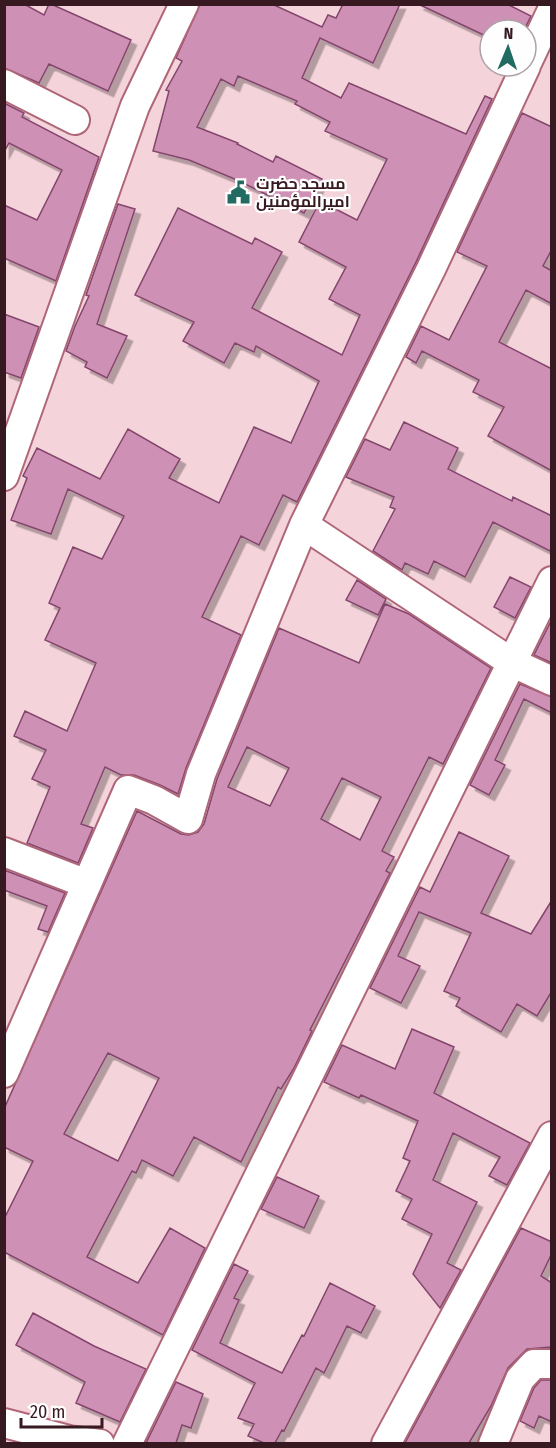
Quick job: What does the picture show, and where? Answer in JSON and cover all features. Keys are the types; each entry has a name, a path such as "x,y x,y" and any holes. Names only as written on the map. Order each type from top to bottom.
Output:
{"street":[{"path":"4,476 135,106 184,4"},
{"path":"538,39 552,8 547,4"},
{"path":"4,1073 128,790 154,800 188,819 201,774 304,525 431,269 520,78"},
{"path":"4,84 75,120"},
{"path":"304,525 511,662 552,681"},
{"path":"127,1443 552,581"},
{"path":"4,852 87,884"},
{"path":"386,1443 552,1136"},
{"path":"493,1443 520,1379 534,1365 552,1365"},
{"path":"4,1423 69,1440 100,1443"}],"building":[{"path":"4,4 24,4 44,15 51,4 131,40 108,91 49,64 39,83 4,68"},
{"path":"200,4 272,4 322,27 328,15 336,18 343,4 400,4 373,63 320,38 302,78 341,98 349,83 466,134 485,96 492,99 416,262 297,502 283,495 259,545 241,536 202,617 241,635 186,768 178,794 134,775 121,775 105,767 81,824 93,828 78,863 27,843 50,787 32,779 46,750 14,736 25,711 67,731 96,663 45,640 60,608 49,603 73,547 102,559 124,516 68,489 51,534 11,520 27,478 23,476 37,448 100,479 128,429 180,459 169,478 219,503 254,427 291,443 319,381 256,346 254,352 235,343 224,363 183,341 194,322 135,295 178,208 252,244 255,238 282,252 252,308 342,355 360,315 329,299 346,267 299,242 320,201 357,220 387,159 325,131 330,122 295,104 297,101 238,76 234,86 221,79 197,127 238,143 273,162 276,156 322,179 304,213 237,180 189,160 153,151 169,91 166,90 182,61 176,58"},
{"path":"418,4 507,4 531,16 530,18 478,18 478,32"},
{"path":"4,103 24,113 22,117 99,157 56,281 4,258 4,205 37,220 62,170 9,143 4,152"},
{"path":"522,113 552,127 552,249 543,266 552,271 552,304 526,290 499,342 552,369 552,471 488,436 504,407 473,392 479,380 422,351 416,363 406,357 421,326 449,340 487,266 457,252"},
{"path":"118,204 135,209 97,324 127,336 107,378 85,367 87,362 66,351 89,296 86,295"},
{"path":"4,314 39,327 21,378 4,372"},
{"path":"404,422 458,448 448,469 512,501 513,497 552,516 552,552 493,522 465,577 434,561 428,574 405,563 402,570 373,551 395,509 390,507 394,497 346,477 365,439 390,450"},
{"path":"510,577 531,587 515,618 494,607"},
{"path":"357,580 386,599 378,615 346,600"},
{"path":"385,604 409,614 491,668 443,764 429,757 382,851 394,857 386,871 390,873 310,1030 312,1031 294,1068 281,1089 278,1087 241,1162 194,1137 173,1176 142,1160 136,1173 132,1171 87,1257 138,1283 170,1228 205,1248 163,1335 4,1252 4,1219 33,1161 4,1147 4,1109 137,811 181,834 189,835 198,832 204,824 217,779 279,628 359,663","holes":["247,747 289,768 270,806 228,787","342,778 381,797 360,840 321,819","108,1053 159,1078 118,1161 64,1134"]},
{"path":"552,619 552,663 534,655"},
{"path":"520,684 552,697 552,713 524,699 495,760 505,765 489,795 470,785"},
{"path":"459,832 509,856 481,913 531,934 552,900 552,991 537,1016 517,1004 501,1032 456,1006 460,998 444,991 471,933 419,912 398,956 420,966 401,1003 370,988 420,887 430,892"},
{"path":"4,870 65,893 48,932 38,929 47,906 4,890"},
{"path":"412,1029 454,1047 434,1093 530,1143 507,1185 489,1176 500,1157 453,1133 433,1180 477,1202 447,1263 461,1270 440,1308 413,1274 432,1234 402,1219 412,1199 396,1191 410,1161 403,1158 418,1121 361,1095 359,1098 324,1082 342,1045 395,1069"},
{"path":"277,1177 319,1196 304,1228 261,1209"},
{"path":"521,1228 552,1242 552,1253 541,1276 552,1283 552,1347 527,1349 508,1368 491,1406 469,1443 405,1443"},
{"path":"234,1264 248,1271 234,1298 239,1300 220,1343 282,1373 302,1335 304,1336 330,1283 375,1306 361,1333 347,1326 324,1373 316,1368 284,1431 282,1430 275,1443 264,1443 248,1436 254,1424 238,1418 255,1383 192,1350"},
{"path":"33,1313 94,1346 146,1369 120,1422 76,1403 85,1382 16,1345"},
{"path":"541,1380 552,1380 552,1422 539,1416 534,1428 520,1421 534,1388"},
{"path":"176,1382 203,1394 191,1428 182,1425 176,1443 146,1443"}],"place":[{"name":"مسجد حضرت امیرالمؤمنین","path":"238,192"}]}
